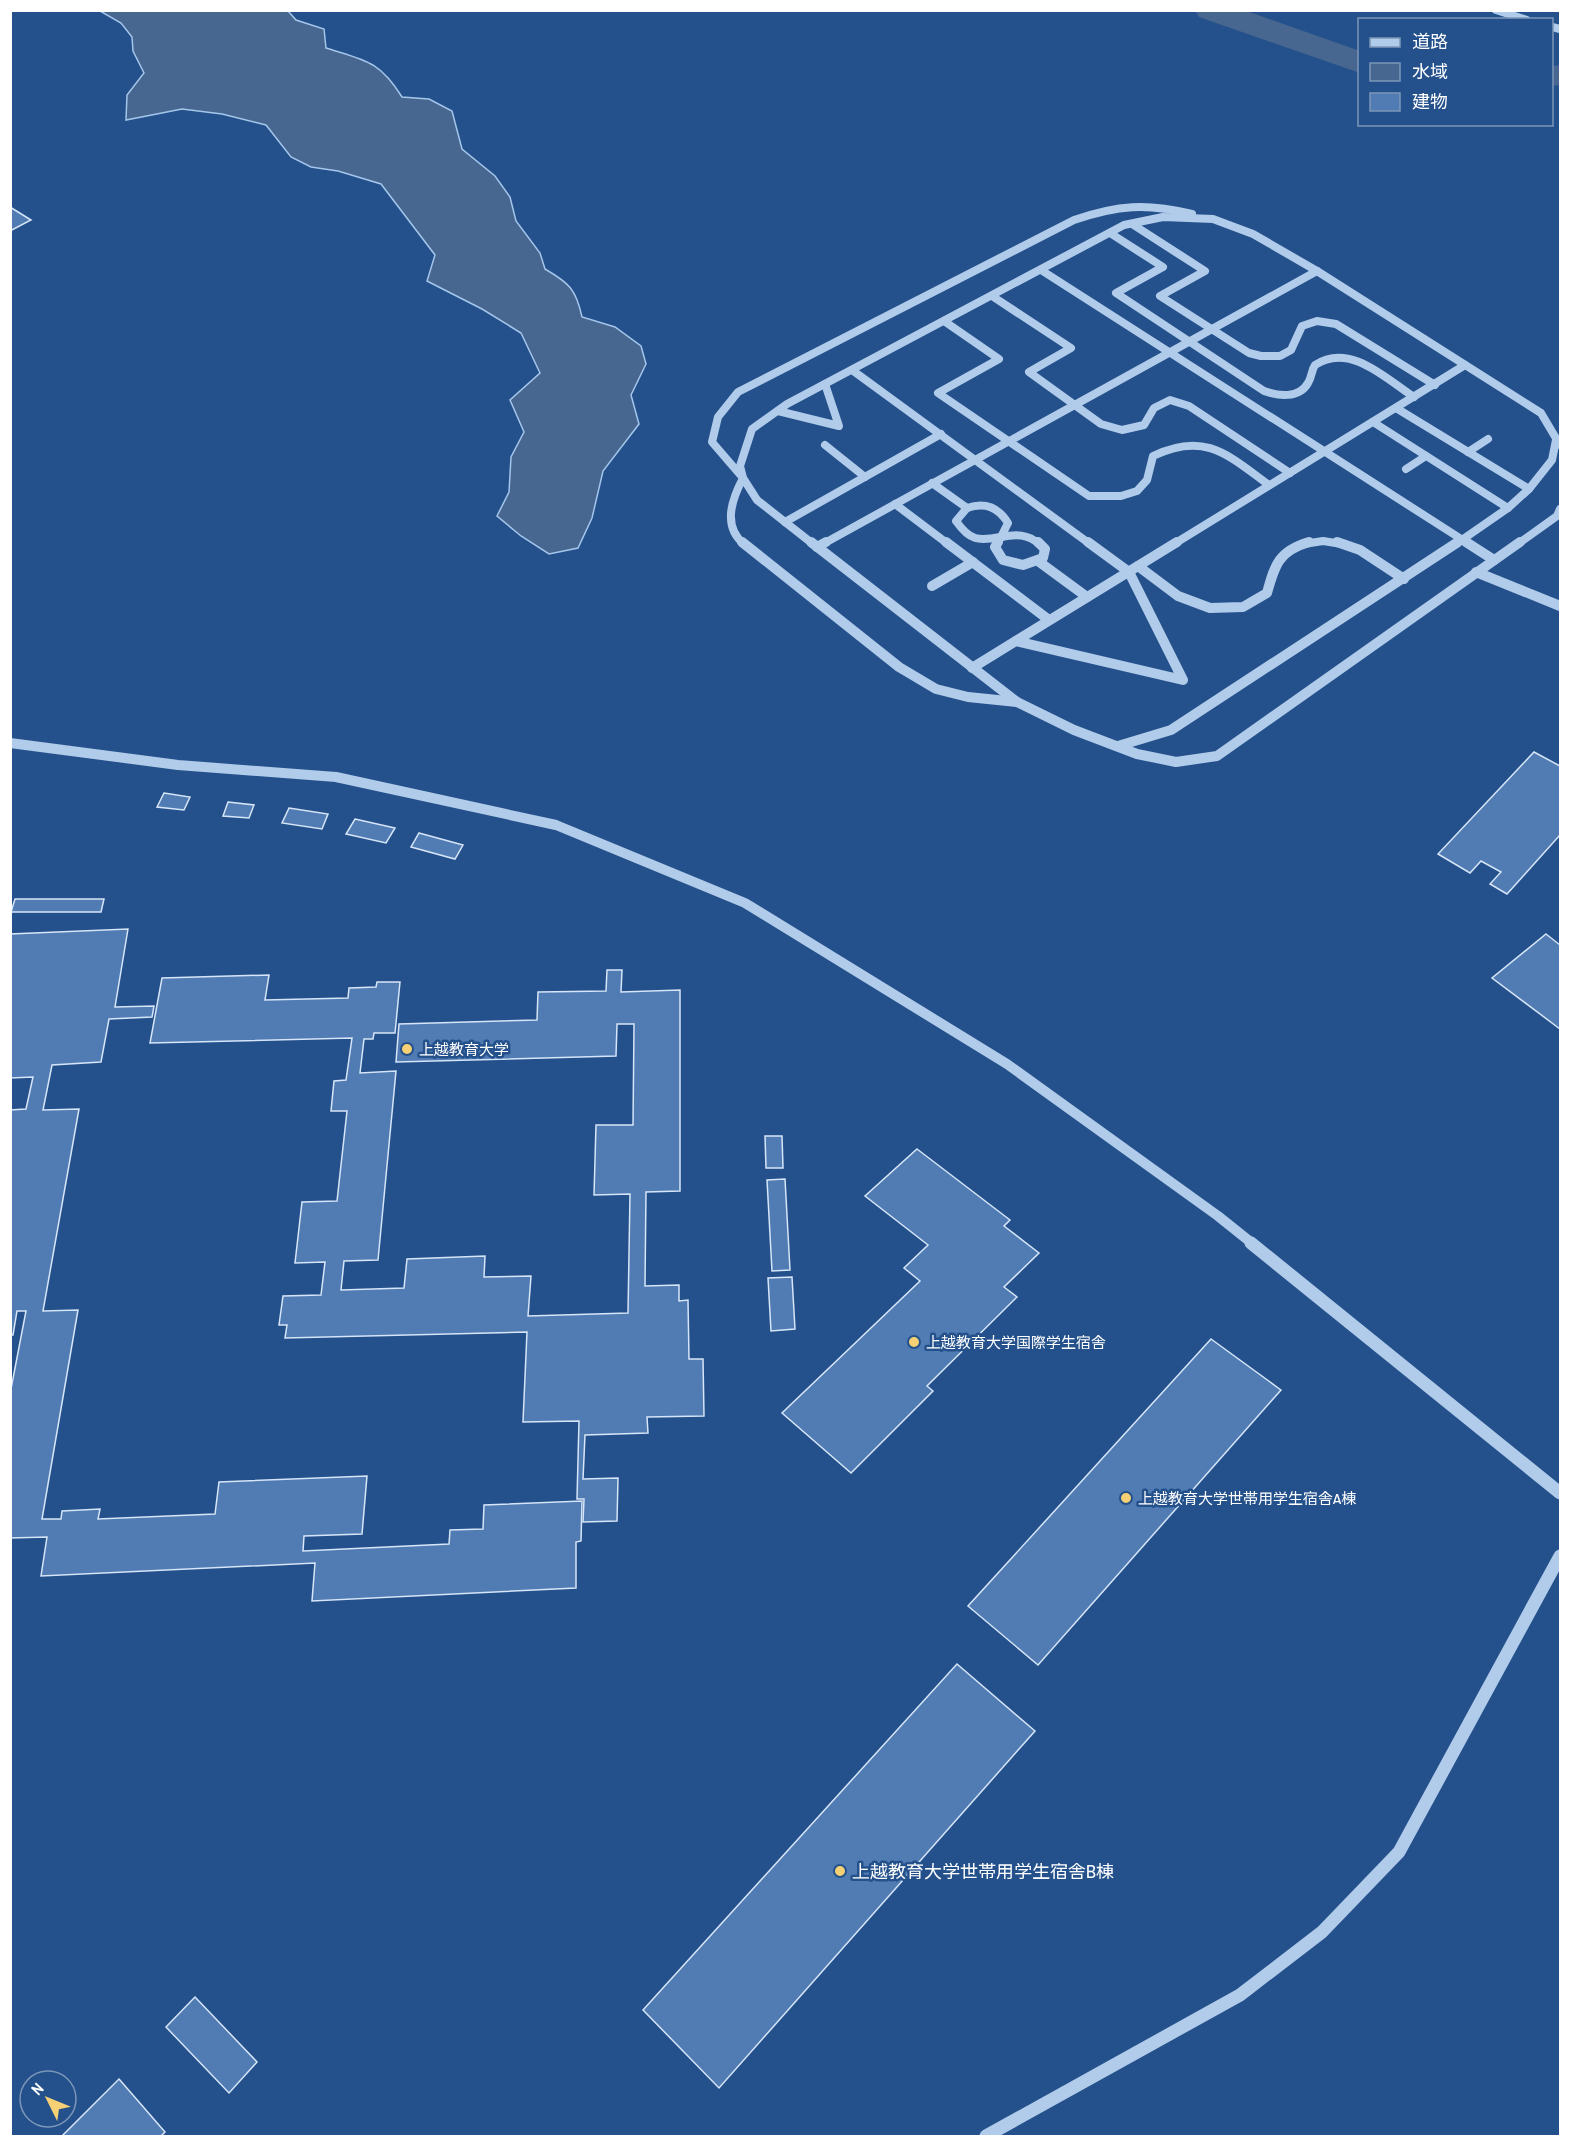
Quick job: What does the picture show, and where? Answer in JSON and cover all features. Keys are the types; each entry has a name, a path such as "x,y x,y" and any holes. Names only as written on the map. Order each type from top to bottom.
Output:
{"street":[{"path":"1496,10 1521,18"},
{"path":"1118,746 1171,730 1404,579 1508,508 1529,489 1552,460 1558,443 1541,413 1317,271 1253,234 1213,219 1155,205 1113,207 1074,220 738,393 718,417 712,442 743,478 757,500 1017,702 1060,724 1118,746 1143,755 1178,762 1217,756 1557,516 1560,509"},
{"path":"1017,702 969,697 936,689 899,667 737,538 728,517 732,499 743,478 740,466 752,429 825,384 1110,233 1132,224 1163,217 1213,219"},
{"path":"1132,224 1205,271 1160,296 1250,353 1265,358 1283,355 1294,346 1302,326 1317,321 1336,324 1434,385"},
{"path":"1110,233 1163,267 1116,293 1264,390 1276,395 1287,396 1300,392 1308,385 1312,367 1321,361 1338,359 1355,360 1414,397"},
{"path":"1041,270 1494,560"},
{"path":"817,547 1317,271"},
{"path":"992,296 1071,348 1029,372 1115,431 1129,430 1144,425 1148,413 1156,405 1170,400 1189,406 1290,473"},
{"path":"944,321 999,359 938,393 1089,496 1112,498 1132,493 1146,482 1153,456 1170,446 1192,443 1216,449 1269,485"},
{"path":"972,668 1465,365"},
{"path":"852,370 1134,569 1178,596 1210,608 1244,607 1267,592 1272,574 1283,553 1310,542 1347,543 1372,556 1404,579"},
{"path":"778,411 839,426 825,384"},
{"path":"1396,408 1529,489"},
{"path":"1373,422 1508,508"},
{"path":"785,522 941,434"},
{"path":"1468,452 1488,439"},
{"path":"825,445 865,477"},
{"path":"1406,469 1426,456"},
{"path":"932,483 967,508"},
{"path":"895,504 1049,620"},
{"path":"967,508 956,521 965,534 982,540 1000,537 1021,534 1031,537 1045,549 1043,558 1032,565 1008,563 997,556 995,548 1000,537 1006,530 1008,523 1004,514 988,505 975,505 967,508"},
{"path":"1038,561 1087,597"},
{"path":"932,586 973,562"},
{"path":"1016,641 1183,680 1134,569"},
{"path":"1476,572 1560,606"},
{"path":"10,742 177,765 336,777 442,799 556,825 745,903 1007,1064 1189,1195 1560,1493"},
{"path":"986,2136 1240,1995 1322,1932 1399,1852 1560,1556"}],"water":[{"path":"100,11 288,11 296,20 324,29 326,48 361,59 378,68 402,97 429,99 452,111 462,149 495,176 510,197 516,221 540,253 545,269 560,278 574,293 582,317 615,327 641,346 646,364 631,395 639,424 603,471 592,518 578,548 549,554 521,536 497,516 509,492 511,457 524,432 510,400 540,373 521,333 482,309 427,281 435,255 381,184 338,171 311,167 291,157 266,125 222,114 182,109 126,120 127,95 144,73 133,51 132,37 121,23"}],"building":[{"path":"10,207 31,220 10,231"},
{"path":"1534,752 1560,766 1560,835 1507,894 1490,884 1501,872 1481,861 1470,873 1438,854"},
{"path":"164,793 190,797 184,810 157,807"},
{"path":"228,802 254,805 249,818 223,816"},
{"path":"289,808 328,814 322,829 282,823"},
{"path":"355,819 395,828 386,843 346,834"},
{"path":"419,833 463,845 455,859 411,847"},
{"path":"15,899 104,899 101,912 11,912"},
{"path":"128,929 115,1007 154,1006 152,1017 109,1019 101,1062 52,1065 43,1110 79,1109 43,1311 78,1310 42,1519 61,1519 62,1511 100,1509 98,1519 215,1514 219,1482 367,1476 362,1534 304,1536 303,1551 449,1544 450,1530 483,1529 484,1505 582,1501 581,1541 576,1542 576,1588 312,1601 315,1563 41,1576 47,1537 10,1538 10,1394 26,1311 17,1311 13,1335 10,1335 10,1110 26,1109 33,1077 10,1078 10,934"},
{"path":"1546,934 1560,945 1560,1029 1492,978"},
{"path":"607,970 622,970 621,992 680,990 680,1191 646,1192 645,1286 679,1285 679,1301 688,1300 689,1359 703,1359 704,1416 647,1417 648,1433 585,1435 583,1479 618,1478 617,1521 583,1522 584,1499 577,1499 579,1421 523,1422 527,1332 285,1338 287,1325 279,1325 283,1296 321,1295 325,1262 295,1263 302,1202 337,1201 347,1111 331,1111 334,1081 346,1080 352,1038 150,1043 162,978 269,975 265,1000 348,998 349,988 376,987 377,982 400,982 395,1033 374,1033 373,1039 364,1039 360,1073 396,1071 378,1260 344,1261 341,1290 404,1288 407,1259 485,1256 484,1277 531,1276 528,1316 628,1313 630,1194 594,1195 596,1125 633,1125 634,1024 617,1024 616,1056 396,1062 399,1024 537,1020 538,992 606,991"},
{"path":"765,1136 782,1136 783,1168 766,1168"},
{"name":"上越教育大学国際学生宿舎","path":"917,1149 1010,1220 1004,1226 1039,1253 1004,1287 1017,1297 927,1386 933,1391 851,1473 782,1413 920,1281 904,1268 928,1245 865,1196"},
{"path":"785,1179 790,1270 772,1271 767,1180"},
{"path":"792,1277 795,1329 771,1331 768,1278"},
{"name":"上越教育大学世帯用学生宿舎A棟","path":"1211,1339 1281,1390 1038,1665 968,1606"},
{"name":"上越教育大学世帯用学生宿舎B棟","path":"957,1664 1035,1731 719,2088 643,2010"},
{"path":"195,1997 257,2062 229,2093 166,2027"},
{"path":"119,2079 165,2132 161,2136 62,2136 69,2129 78,2129 78,2120"}],"waterway":[{"path":"1211,10 1358,62"},
{"path":"1553,76 1560,75"}],"place":[{"name":"上越教育大学","path":"407,1049"},
{"name":"上越教育大学国際学生宿舎","path":"914,1342"},
{"name":"上越教育大学世帯用学生宿舎A棟","path":"1126,1498"},
{"name":"上越教育大学世帯用学生宿舎B棟","path":"840,1871"}]}
